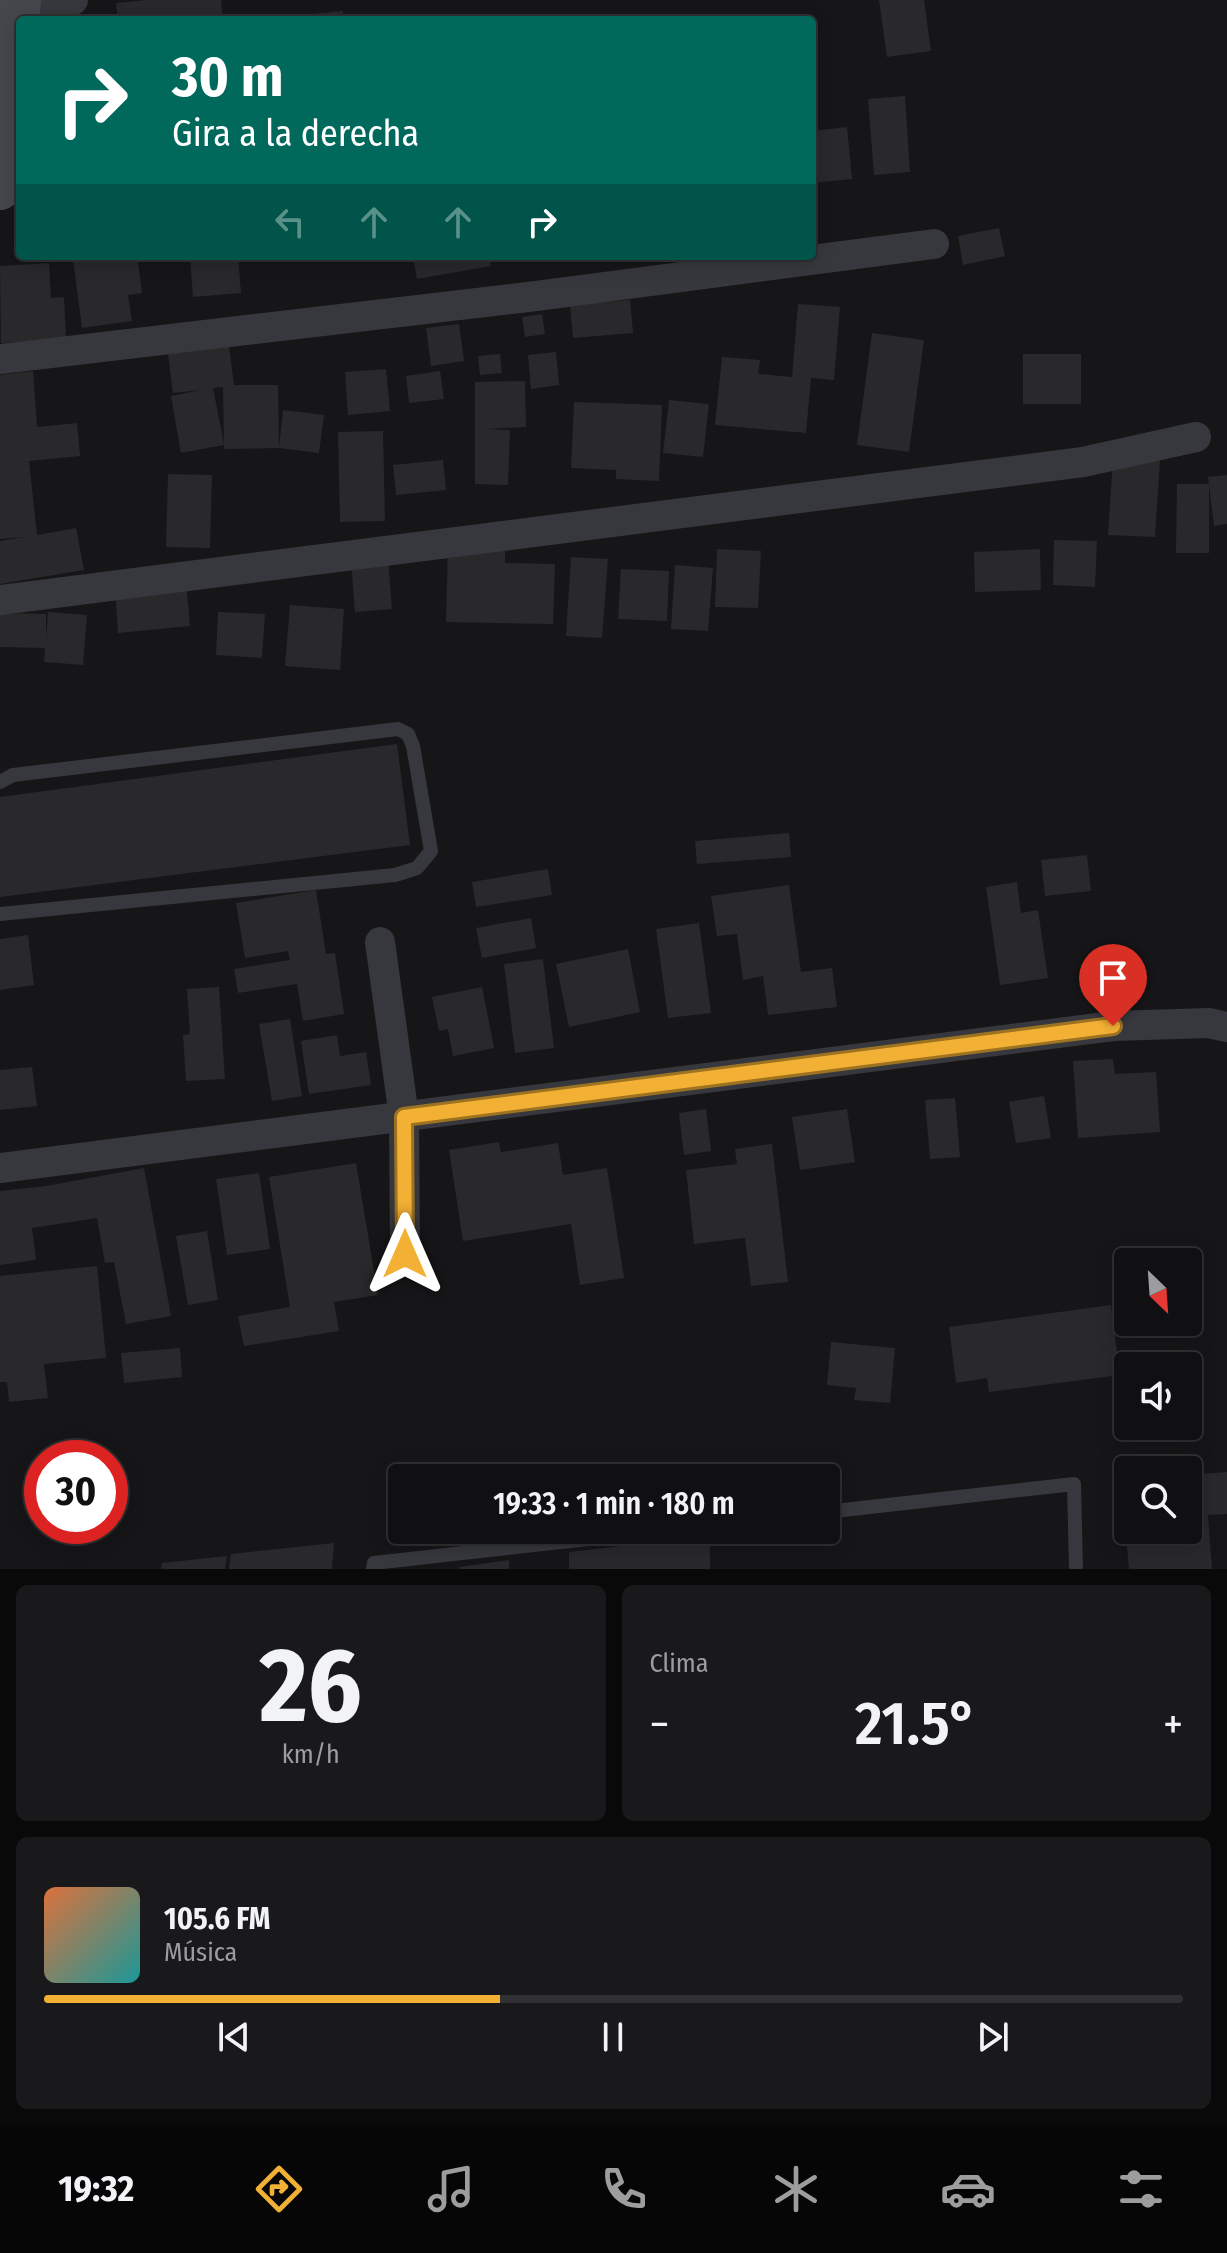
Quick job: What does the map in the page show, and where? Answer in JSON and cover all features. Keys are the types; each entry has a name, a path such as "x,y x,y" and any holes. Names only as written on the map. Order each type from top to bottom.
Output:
{"main road":[{"path":"0,189 16,33"}],"street":[{"path":"19,4 73,0"},
{"path":"816,259 934,244"},
{"path":"0,359 520,298 811,260"},
{"path":"0,600 1083,462 1196,437"},
{"path":"380,942 404,1117 405,1254"},
{"path":"0,1168 1113,1026 1209,1023 1227,1027"}],"lane":[{"path":"0,782 13,775 398,729 408,734 413,746 431,851 417,868 395,875 0,914"},
{"path":"840,1510 1074,1484 1076,1569"},
{"path":"373,1569 374,1563 543,1544"}],"building":[{"path":"221,0 223,16 118,16 116,3"},
{"path":"879,0 924,0 931,51 887,57"},
{"path":"343,11 343,16 291,16"},
{"path":"905,96 910,172 874,175 868,99"},
{"path":"847,127 852,179 816,183 816,131"},
{"path":"999,228 1005,256 963,265 958,236"},
{"path":"73,260 138,260 142,293 128,295 132,321 82,328"},
{"path":"190,260 238,260 241,293 193,297"},
{"path":"414,260 490,260 491,266 417,279"},
{"path":"49,263 51,298 64,297 66,339 1,343 0,266"},
{"path":"630,300 633,333 573,338 570,305"},
{"path":"798,304 840,307 834,380 811,378 806,433 715,425 722,357 760,360 758,374 792,377"},
{"path":"542,314 545,334 525,337 522,317"},
{"path":"459,324 464,361 431,366 426,328"},
{"path":"872,333 924,340 909,452 857,445"},
{"path":"229,346 234,385 278,385 279,448 224,449 224,445 181,453 171,396 201,390 173,393 168,354","holes":["223,387 224,444 213,388"]},
{"path":"556,352 559,385 531,389 528,355"},
{"path":"500,354 502,373 480,375 478,356"},
{"path":"1023,354 1081,354 1081,404 1023,404"},
{"path":"386,369 390,411 348,415 345,372"},
{"path":"33,371 37,427 77,423 80,456 29,461 37,535 76,528 84,570 0,584 0,541 25,537 0,539 0,375"},
{"path":"440,371 444,399 409,403 406,376"},
{"path":"525,381 526,427 486,429 510,430 508,485 475,484 475,382"},
{"path":"669,400 709,404 703,457 663,453"},
{"path":"574,402 662,405 659,481 616,479 616,470 571,468"},
{"path":"283,410 324,415 319,453 279,448"},
{"path":"383,431 385,521 340,522 338,432"},
{"path":"1113,458 1160,461 1155,537 1108,535"},
{"path":"443,460 446,490 396,495 393,465"},
{"path":"168,474 212,475 210,548 166,547"},
{"path":"1227,475 1227,524 1214,526 1208,477"},
{"path":"1177,484 1209,484 1209,553 1176,553"},
{"path":"1054,540 1097,541 1095,587 1053,585"},
{"path":"448,546 505,547 505,563 555,564 553,624 446,622"},
{"path":"717,549 761,551 758,608 715,607"},
{"path":"1040,549 1041,590 975,592 974,552"},
{"path":"571,557 608,559 602,638 566,636"},
{"path":"388,559 392,609 355,612 351,562"},
{"path":"675,565 713,568 708,631 671,629"},
{"path":"621,569 669,571 667,621 618,619"},
{"path":"186,581 190,626 118,633 115,588"},
{"path":"290,605 344,609 340,670 285,666"},
{"path":"48,612 87,615 83,665 44,662 45,648 0,647 0,613 46,614 46,640"},
{"path":"218,612 265,614 262,658 216,655"},
{"path":"397,744 410,845 0,897 0,797"},
{"path":"789,833 791,857 697,864 695,841"},
{"path":"1087,855 1091,891 1045,896 1041,860"},
{"path":"548,869 552,895 476,907 472,882"},
{"path":"1017,882 1021,913 1038,910 1048,978 1000,985 986,887"},
{"path":"789,885 801,972 832,968 837,1007 768,1015 763,976 743,980 737,934 717,936 711,896"},
{"path":"316,890 326,954 335,953 344,1014 303,1021 297,984 238,993 234,969 290,960 288,951 245,958 236,903"},
{"path":"531,918 536,948 482,958 476,928"},
{"path":"699,923 711,1013 668,1018 656,929"},
{"path":"28,935 34,985 0,990 0,939"},
{"path":"628,949 640,1012 569,1027 556,964"},
{"path":"543,959 554,1048 515,1053 504,964"},
{"path":"219,987 225,1079 186,1081 183,1035 190,1034 187,989"},
{"path":"482,987 494,1048 453,1056 448,1029 439,1031 432,997"},
{"path":"290,1019 302,1096 272,1101 259,1024"},
{"path":"337,1035 340,1056 366,1052 371,1085 309,1094 301,1041"},
{"path":"1113,1059 1115,1074 1156,1072 1160,1132 1078,1138 1073,1061"},
{"path":"32,1067 37,1106 0,1110 0,1070"},
{"path":"1044,1096 1051,1138 1016,1143 1009,1102"},
{"path":"955,1098 960,1157 930,1159 925,1100"},
{"path":"706,1109 711,1151 684,1155 679,1113"},
{"path":"847,1109 855,1162 800,1170 792,1117"},
{"path":"499,1142 501,1152 558,1143 563,1175 607,1168 624,1278 580,1285 571,1224 463,1241 449,1150"},
{"path":"772,1144 788,1282 751,1286 745,1238 694,1244 686,1170 737,1164 735,1149"},
{"path":"356,1163 378,1295 334,1302 339,1331 244,1346 238,1316 290,1307 269,1177"},
{"path":"144,1168 171,1316 126,1324 114,1262 105,1263 97,1218 32,1228 36,1260 0,1265 0,1191"},
{"path":"259,1173 270,1249 227,1255 216,1179"},
{"path":"207,1231 218,1300 188,1305 176,1236"},
{"path":"97,1266 106,1358 44,1364 48,1398 9,1402 7,1382 0,1382 0,1276"},
{"path":"1111,1305 1117,1352 1114,1352 1114,1376 989,1392 987,1378 956,1383 949,1327"},
{"path":"831,1342 895,1348 890,1403 854,1400 856,1388 827,1385"},
{"path":"180,1348 182,1377 124,1383 121,1353"},
{"path":"1227,1472 1227,1514 1208,1515 1212,1569 1129,1569 1127,1544 1202,1544 1202,1474"},
{"path":"334,1543 332,1569 229,1569 231,1554"},
{"path":"640,1544 710,1544 710,1569 569,1569 569,1552"},
{"path":"227,1556 225,1569 161,1569 162,1563"},
{"path":"509,1560 509,1569 459,1569 459,1567"}],"route":[{"path":"405,1254 404,1117 1113,1026"}]}
